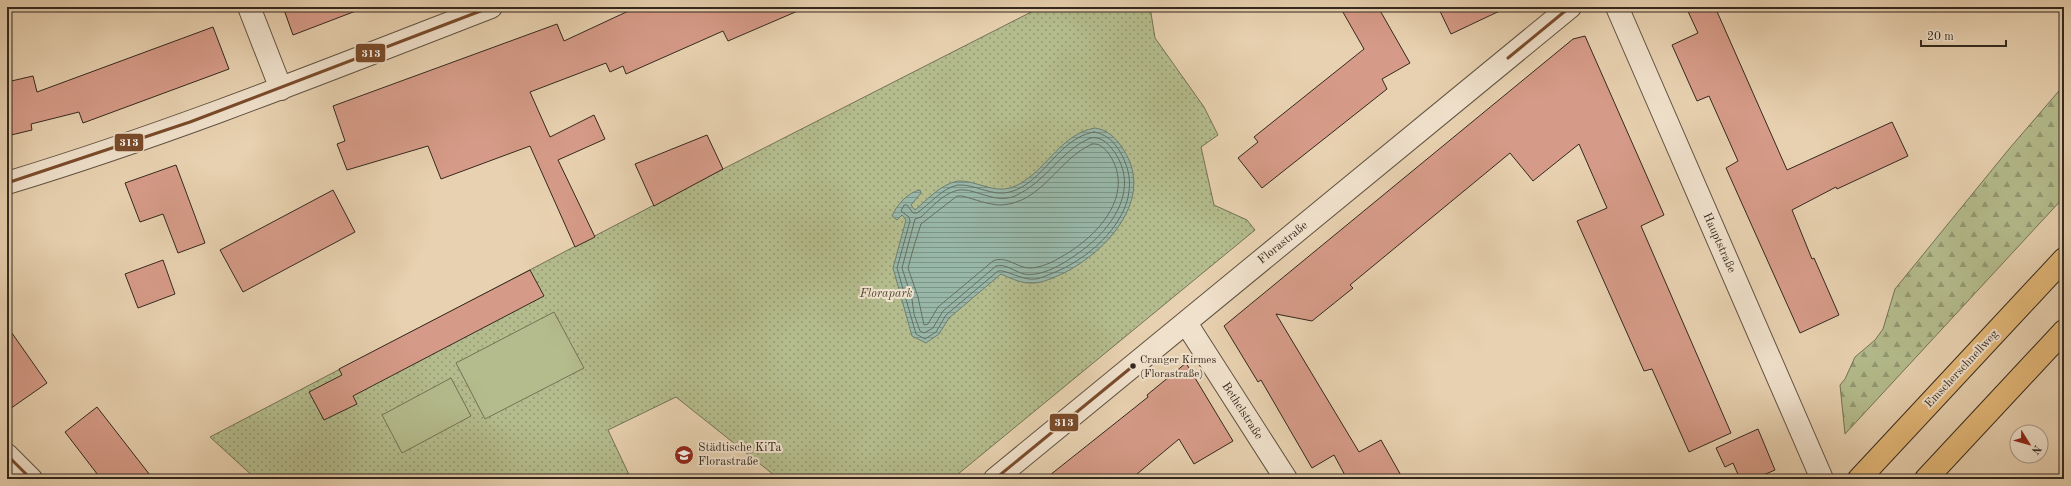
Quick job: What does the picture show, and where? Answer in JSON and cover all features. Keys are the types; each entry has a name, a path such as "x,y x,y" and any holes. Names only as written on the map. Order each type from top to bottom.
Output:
{"highway":[{"name":"Emscherschnellweg","path":"1861,477 2064,259"},
{"path":"1926,479 2064,331"}],"street":[{"path":"249,7 281,89"},
{"path":"7,183 123,147 281,89 491,7"},
{"name":"Florastraße","path":"995,479 1570,7"},
{"name":"Hauptstraße","path":"1617,7 1822,479"},
{"name":"Bethelstraße","path":"1186,323 1286,479"},
{"path":"7,455 31,479"}],"green space":[{"name":"Florapark","path":"1041,7 1150,7 1155,38 1204,107 1218,135 1201,147 1214,205 1247,220 1255,230 952,479 779,479 676,397 608,430 631,479 256,479 210,437 723,169"},
{"path":"2064,85 2064,197 1845,434 1840,385 1845,379 1855,357 1875,340 1883,329 1895,289 2009,149"},
{"path":"554,312 584,368 485,419 456,363"},
{"path":"451,378 471,416 402,453 382,415"}],"water":[{"path":"1095,128 1108,133 1118,141 1132,167 1134,186 1130,204 1122,221 1110,237 1096,251 1080,263 1064,273 1046,280 1035,283 1026,283 1001,274 949,318 939,334 926,343 912,336 893,268 906,220 902,215 897,220 892,216 899,204 907,196 920,190 921,193 911,205 915,210 940,189 946,185 958,181 971,182 997,189 1010,188 1022,183 1032,175 1071,138 1082,132"}],"building":[{"path":"283,7 361,7 361,9 293,35"},
{"path":"637,7 807,7 728,41 723,31 626,74 623,66 610,72 606,63 530,92 550,137 594,115 605,139 558,160 595,237 575,247 530,146 441,179 428,146 347,170 337,144 345,141 333,106 557,24 564,41"},
{"path":"1340,7 1378,7 1410,63 1382,79 1387,89 1262,188 1238,158 1258,142 1254,137 1364,49"},
{"path":"1438,7 1508,7 1451,34"},
{"path":"1686,7 1715,7 1787,170 1892,122 1908,156 1837,189 1836,187 1792,210 1812,259 1814,258 1839,315 1800,333 1726,168 1738,161 1709,96 1697,101 1672,45 1698,33"},
{"path":"213,27 229,69 83,123 79,112 31,124 32,130 7,136 7,82 33,76 37,92"},
{"path":"1585,36 1664,215 1641,226 1731,433 1689,452 1652,369 1644,371 1577,221 1607,208 1579,144 1533,181 1510,153 1350,285 1353,288 1312,321 1276,314 1359,452 1381,440 1403,479 1347,479 1334,455 1312,468 1261,380 1258,382 1224,326 1573,39"},
{"path":"707,135 723,169 654,206 635,164"},
{"path":"176,165 205,243 178,253 163,214 140,222 125,183"},
{"path":"333,190 355,232 243,292 220,250"},
{"path":"163,260 175,294 138,308 125,274"},
{"path":"530,270 544,296 353,396 357,404 324,420 309,392 342,375 339,369"},
{"path":"7,326 47,383 7,411"},
{"path":"1186,363 1233,441 1194,464 1179,439 1131,479 1045,479 1148,397 1147,395"},
{"path":"97,407 153,479 101,479 65,432"},
{"path":"1758,429 1775,470 1754,479 1740,479 1733,463 1725,467 1716,448"}],"transit line":[{"name":"313","path":"7,183 190,122 491,7"},
{"name":"313","path":"1508,58 1570,7"},
{"name":"313","path":"995,479 1133,366"},
{"name":"313","path":"7,455 31,479"}],"place":[{"name":"Cranger Kirmes (Florastraße)","path":"1133,366"},
{"name":"Städtische KiTa Florastraße","path":"684,455"}]}
